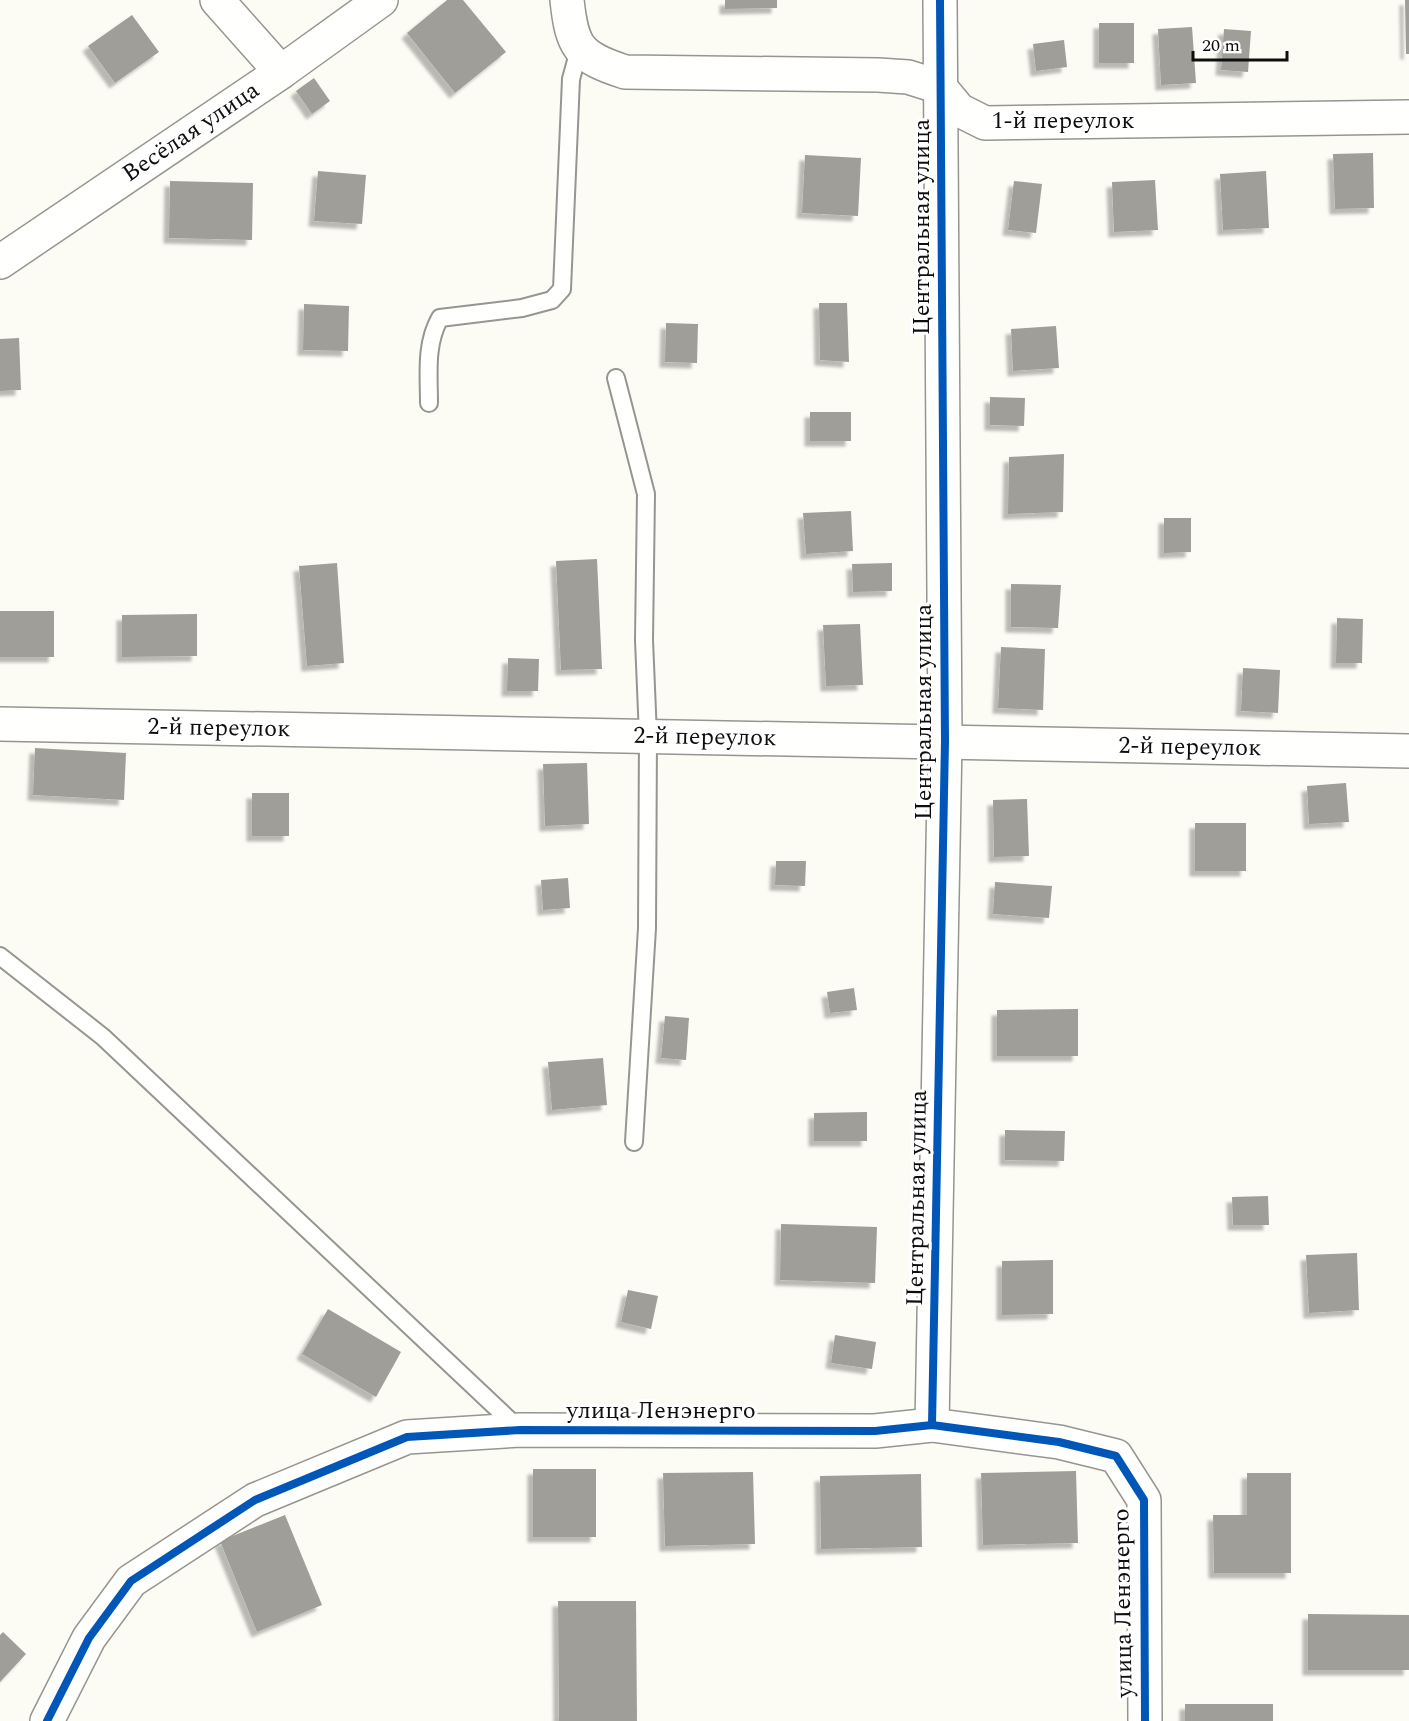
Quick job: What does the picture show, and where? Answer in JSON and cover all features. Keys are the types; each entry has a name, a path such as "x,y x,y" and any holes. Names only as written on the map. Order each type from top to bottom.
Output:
{"street":[{"path":"218,0 281,72"},
{"name":"Весёлая улица","path":"0,262 281,72 381,0"},
{"path":"567,0 570,26 579,50 598,64 625,72 878,75 908,77 940,87"},
{"name":"Центральная улица","path":"932,1425 945,741 940,0"},
{"name":"1-й переулок","path":"940,87 959,110 985,123 1409,117"},
{"name":"2-й переулок","path":"0,724 1409,751"},
{"name":"улица Ленэнерго","path":"47,1721 89,1638 130,1581 255,1500 407,1437 520,1430 875,1431 932,1425 1059,1442 1116,1456 1144,1500 1145,1721"}],"lane":[{"path":"429,404 429,353 434,328 440,318 522,308 552,300 562,289 571,79 579,50"},
{"path":"616,378 646,494 644,640 648,736 647,928 634,1142"},
{"path":"0,956 103,1037 520,1430"}],"building":[{"path":"447,0 463,0 506,52 455,93 407,33"},
{"path":"725,0 777,0 777,8 725,9"},
{"path":"1405,0 1409,0 1409,54 1406,54"},
{"path":"132,15 159,52 115,83 88,46"},
{"path":"1099,23 1134,23 1134,63 1099,63"},
{"path":"1192,27 1196,83 1161,85 1158,29"},
{"path":"1224,29 1251,31 1248,72 1221,70"},
{"path":"1064,40 1067,67 1036,71 1033,44"},
{"path":"314,78 330,101 312,114 296,91"},
{"path":"1373,153 1374,208 1335,209 1333,154"},
{"path":"805,155 861,158 858,216 802,213"},
{"path":"318,171 366,175 362,224 314,221"},
{"path":"1266,171 1269,228 1223,230 1220,174"},
{"path":"1155,180 1158,230 1114,232 1112,182"},
{"path":"170,181 253,183 252,240 169,238"},
{"path":"1014,181 1042,184 1036,233 1008,230"},
{"path":"819,303 847,303 849,362 820,360"},
{"path":"304,304 349,306 348,351 303,350"},
{"path":"666,323 698,324 697,363 665,362"},
{"path":"1056,326 1059,368 1013,371 1011,329"},
{"path":"19,338 21,390 0,391 0,339"},
{"path":"990,397 1025,398 1024,426 990,425"},
{"path":"810,412 851,412 851,441 810,441"},
{"path":"1064,454 1063,512 1008,514 1009,457"},
{"path":"851,511 853,551 806,554 803,513"},
{"path":"1164,518 1191,518 1191,552 1164,553"},
{"path":"597,559 602,669 561,670 556,561"},
{"path":"337,563 344,663 307,666 299,566"},
{"path":"892,563 892,591 853,592 852,564"},
{"path":"1011,584 1061,585 1058,628 1011,627"},
{"path":"0,611 54,611 54,657 0,657"},
{"path":"197,614 197,656 122,657 122,615"},
{"path":"1337,618 1363,619 1362,663 1336,663"},
{"path":"860,624 863,685 826,686 823,625"},
{"path":"1001,647 1045,649 1043,710 998,708"},
{"path":"508,658 539,659 538,691 507,691"},
{"path":"1243,668 1280,670 1278,713 1241,711"},
{"path":"35,748 126,753 124,800 33,795"},
{"path":"587,763 589,824 545,826 543,764"},
{"path":"1346,783 1349,822 1309,824 1307,786"},
{"path":"252,793 289,793 289,836 252,836"},
{"path":"1027,799 1029,856 994,857 993,800"},
{"path":"1195,823 1246,823 1246,871 1195,871"},
{"path":"776,861 806,861 805,886 775,885"},
{"path":"568,878 570,908 543,910 541,880"},
{"path":"995,882 1052,886 1049,918 993,914"},
{"path":"854,988 857,1010 830,1013 827,992"},
{"path":"1078,1009 1078,1056 997,1056 997,1010"},
{"path":"665,1016 689,1018 686,1060 661,1058"},
{"path":"603,1058 607,1105 552,1110 548,1062"},
{"path":"867,1112 867,1141 814,1141 814,1113"},
{"path":"1005,1130 1065,1131 1064,1161 1005,1160"},
{"path":"1268,1196 1269,1225 1233,1225 1232,1197"},
{"path":"781,1224 877,1227 875,1283 780,1280"},
{"path":"1357,1253 1359,1310 1309,1313 1306,1255"},
{"path":"1053,1260 1053,1314 1002,1315 1002,1261"},
{"path":"628,1290 658,1296 651,1329 621,1322"},
{"path":"328,1309 401,1352 376,1397 302,1354"},
{"path":"835,1335 876,1342 872,1369 831,1363"},
{"path":"533,1469 596,1469 596,1537 533,1537"},
{"path":"1076,1471 1078,1543 983,1545 981,1473"},
{"path":"753,1472 755,1544 665,1546 663,1473"},
{"path":"1247,1473 1291,1473 1291,1573 1214,1573 1213,1515 1247,1515"},
{"path":"921,1474 922,1547 821,1549 820,1476"},
{"path":"285,1515 322,1605 257,1632 220,1541"},
{"path":"558,1601 636,1601 637,1721 559,1721"},
{"path":"1308,1614 1409,1615 1409,1670 1308,1670"},
{"path":"3,1632 26,1654 0,1682 0,1635"},
{"path":"1185,1704 1273,1704 1273,1721 1185,1721"}],"cycle path":[{"path":"932,1425 945,741 940,0"},
{"path":"47,1721 89,1638 131,1581 255,1500 407,1437 520,1430 875,1431 932,1425 1059,1442 1116,1456 1144,1500 1145,1721"}]}
